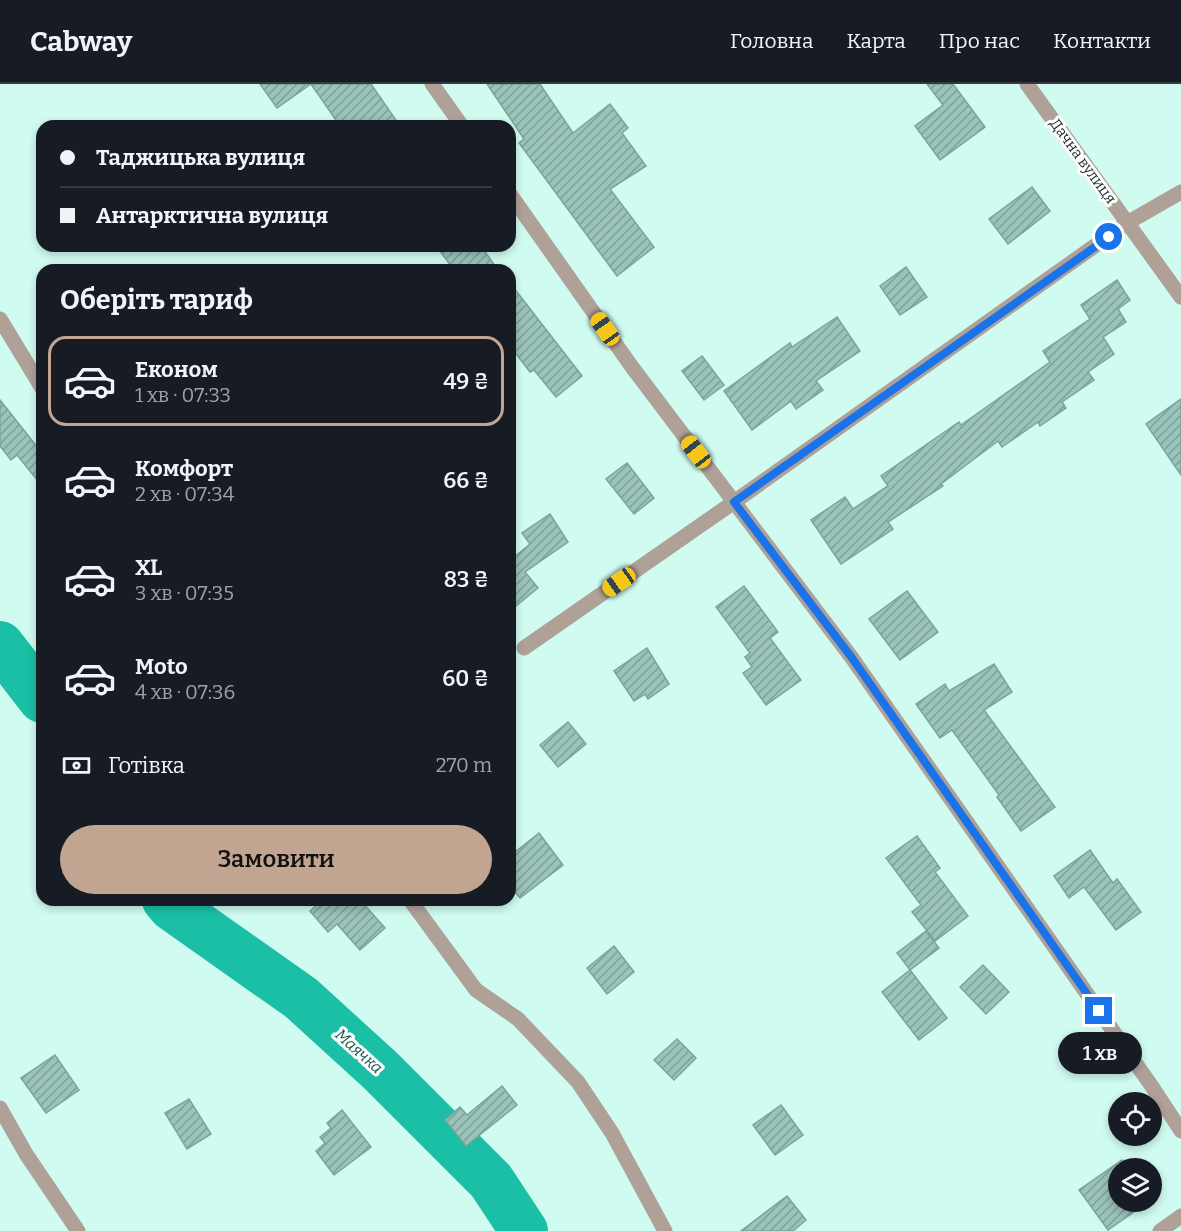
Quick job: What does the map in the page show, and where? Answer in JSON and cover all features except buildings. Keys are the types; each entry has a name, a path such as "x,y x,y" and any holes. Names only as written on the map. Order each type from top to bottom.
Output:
{"street":[{"path":"432,84 458,120"},
{"name":"Дачна вулиця","path":"1027,84 1181,297"},
{"path":"524,648 1128,224 1181,192"},
{"path":"516,203 632,367 852,658 1181,1131"},
{"path":"0,319 36,378"},
{"path":"414,906 476,990 518,1019 578,1082 612,1133 665,1231"},
{"path":"0,1108 26,1154 78,1231"},
{"path":"1160,1231 1181,1216"}],"waterway":[{"name":"Маячка","path":"0,645 36,691"},
{"name":"Маячка","path":"171,906 301,998 380,1070 491,1181 524,1231"}],"route":[{"path":"1099,1011 852,658 734,502 1109,237"}]}
